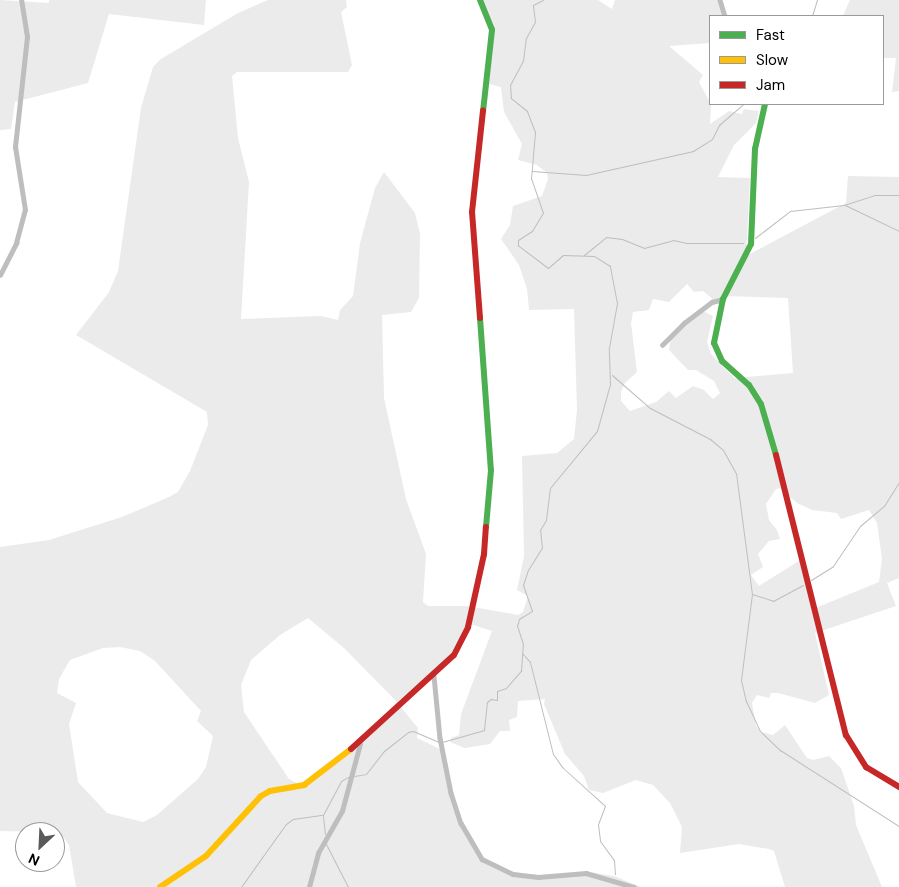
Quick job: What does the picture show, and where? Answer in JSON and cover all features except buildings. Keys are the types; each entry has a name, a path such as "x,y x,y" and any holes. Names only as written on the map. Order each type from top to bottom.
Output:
{"street":[{"path":"0,275 16,243 25,210 15,147 27,37 22,0"},
{"path":"160,887 190,869 213,849 261,796 270,791 304,784 361,742 396,706 434,676 460,646 472,616 484,554 491,470 472,212 492,30 490,18 480,0"},
{"path":"720,0 725,15"},
{"path":"765,105 755,149 751,244 723,299 714,337 716,350 726,366 753,390 761,404 796,526 846,735 866,767 899,787"},
{"path":"662,345 684,323 712,302 723,299"},
{"path":"434,676 441,748 461,822 477,852 490,864 524,876 586,873 634,887"},
{"path":"309,887 318,853 338,821 361,742"}],"shaded area":[{"path":"0,0 49,3 49,0 206,0 204,25 109,14 88,83 15,102 11,129 0,130"},
{"path":"268,0 346,0 347,7 341,12 352,65 348,72 237,72 232,76 238,138 249,182 241,319 321,316 338,320 340,310 353,296 360,243 375,188 384,172 415,213 420,234 419,298 411,312 382,315 384,398 406,499 426,554 423,602 428,606 467,606 518,615 523,612 528,596 517,590 524,556 522,456 557,453 574,439 577,410 574,309 529,310 527,289 519,265 501,239 510,225 513,206 542,196 548,179 547,173 537,165 518,160 522,144 504,112 501,87 489,84 494,31 482,0 598,0 612,9 615,0 720,0 724,15 709,15 709,43 669,46 703,75 699,82 709,100 709,105 711,105 710,124 729,111 742,114 744,109 759,111 756,123 734,145 718,177 750,178 746,256 846,203 848,176 899,177 899,578 887,583 896,606 815,633 829,695 815,703 778,693 771,693 769,698 757,695 752,703 756,725 761,732 773,735 785,725 807,758 813,760 829,756 841,768 854,806 856,825 882,887 785,887 774,851 769,849 739,844 680,853 682,827 670,803 653,785 636,780 603,793 589,790 584,776 565,754 544,704 545,699 518,701 517,717 509,720 510,731 500,731 490,744 465,748 450,742 451,738 459,735 461,714 492,631 467,623 457,647 444,661 397,702 344,648 308,618 280,635 251,660 241,685 244,712 289,779 304,787 400,706 418,728 417,738 444,751 447,787 464,830 485,860 504,871 545,876 589,872 614,876 641,887 76,887 69,845 65,840 65,822 15,822 15,831 0,831 0,547 49,540 122,517 178,492 190,471 208,425 207,412 76,335 109,292 118,271 141,108 153,67 161,59 238,13","holes":["687,284 694,292 703,291 719,304 723,296 788,298 793,373 734,378 711,354 707,342 713,316 703,311 671,336 669,350 688,370 696,370 714,381 720,393 713,399 704,390 693,386 676,398 669,391 656,402 630,411 621,401 621,392 625,383 637,372 631,323 633,312 649,310 653,299 669,302","780,488 797,503 812,510 837,513 841,519 869,510 877,523 882,559 879,582 813,609 802,559 759,586 751,575 763,567 758,554 769,541 780,539 777,530 769,520 766,504 776,489","120,647 140,651 155,661 201,711 197,721 213,736 206,767 198,779 157,815 143,822 107,813 78,782 69,724 76,703 57,693 59,679 70,660 103,648"]},
{"path":"850,0 899,0 899,91 892,92 896,58 884,58 884,15 843,15"}],"waterway":[{"path":"442,742 484,730 487,702 491,699 497,700 497,691 506,688 521,671 523,644 517,626 519,619 532,611 523,585 528,570 542,548 540,530 546,520 550,488 597,431 610,384 609,348 617,303 610,266 594,256 563,255 548,268 518,245 518,240 532,231 543,213 531,179 535,132 527,111 511,98 510,85 523,61 526,38 535,22 533,5 543,0"},
{"path":"812,15 817,0"},
{"path":"532,171 586,175 693,151 712,139 719,125 742,105"},
{"path":"755,238 790,211 844,205 874,195 899,195"},
{"path":"845,205 899,231"},
{"path":"584,255 606,237 622,239 644,248 673,240 687,243 743,243"},
{"path":"612,375 650,408 710,439 723,450 736,473 752,594 741,680 746,701 760,731 780,750 899,826"},
{"path":"811,580 833,566 860,526 884,506 899,482"},
{"path":"752,594 773,601 803,585"},
{"path":"522,653 530,662 553,754 562,767 605,806 598,824 600,841 614,860 615,874"},
{"path":"354,776 366,774 384,751 408,732 413,731 439,742"},
{"path":"241,887 286,824 293,819 323,815 341,781 350,776"},
{"path":"323,816 325,834"},
{"path":"326,844 348,887"}],"traffic: fast":[{"path":"480,0 492,30 483,111"},
{"path":"765,105 755,149 751,244 723,299 714,343 722,361 749,385 761,404 776,455"},
{"path":"480,318 491,470 486,527"}],"traffic: slow":[{"path":"160,887 206,856 261,796 270,791 304,785 351,749"}],"traffic: jam":[{"path":"480,318 472,212 483,111"},
{"path":"776,455 846,735 866,767 899,787"},
{"path":"351,749 454,655 468,627 484,554 486,527"}]}
